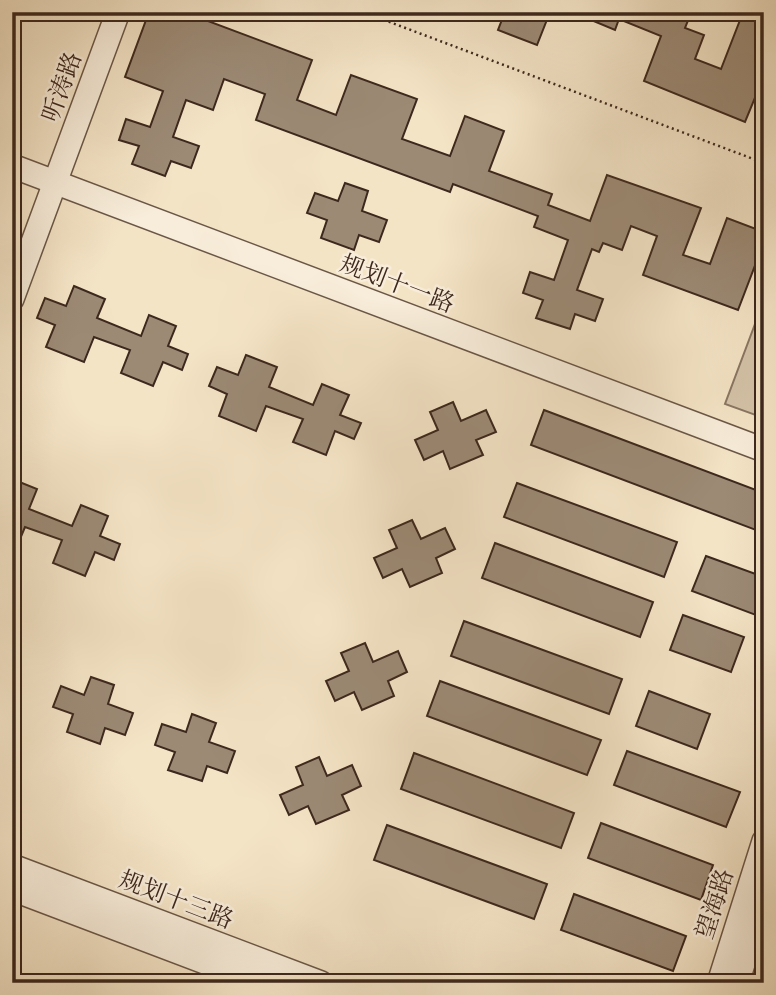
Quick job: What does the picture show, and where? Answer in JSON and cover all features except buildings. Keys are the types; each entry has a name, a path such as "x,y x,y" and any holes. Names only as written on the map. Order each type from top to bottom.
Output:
{"street":[{"name":"听涛路","path":"12,299 118,12"},
{"name":"规划十一路","path":"12,166 764,450"},
{"name":"望海路","path":"719,983 764,841"},
{"name":"规划十三路","path":"12,866 321,983"},
{"name":"规划十三路","path":"12,889 260,983"},
{"name":"望海路","path":"737,983 764,897"}],"path":[{"path":"362,12 764,163"}],"shaded area":[{"path":"764,300 764,418 725,404"}]}
